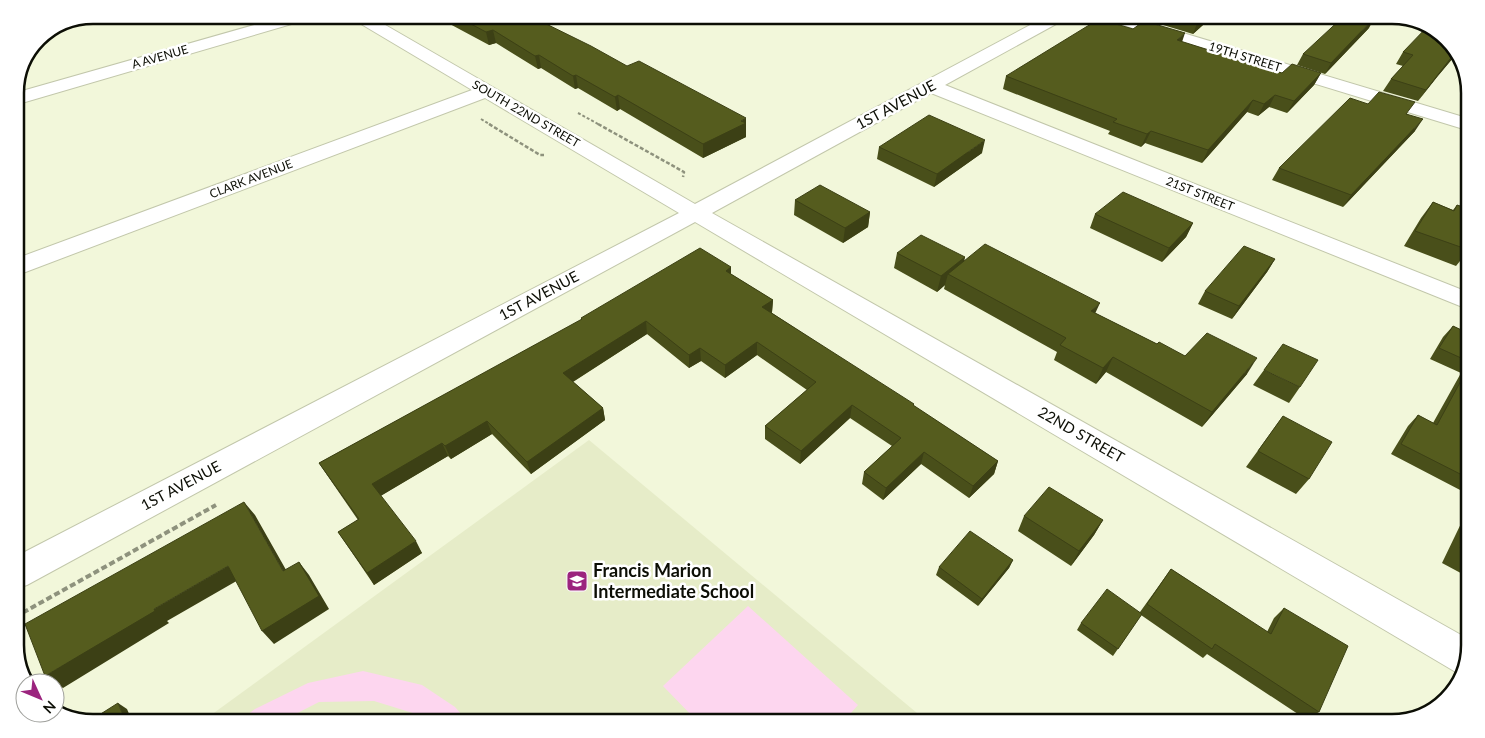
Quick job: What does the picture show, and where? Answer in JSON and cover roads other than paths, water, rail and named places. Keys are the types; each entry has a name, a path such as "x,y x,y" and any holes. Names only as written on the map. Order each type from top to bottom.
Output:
{"street":[{"name":"A AVENUE","path":"24,96 275,24"},
{"name":"SOUTH 22ND STREET","path":"372,24 695,213"},
{"name":"1ST AVENUE","path":"24,569 695,213 1044,24"},
{"name":"19TH STREET","path":"1136,24 1461,123"},
{"name":"21ST STREET","path":"930,86 1461,298"},
{"name":"CLARK AVENUE","path":"24,265 486,90"},
{"name":"22ND STREET","path":"695,213 1461,654"}],"place":[{"name":"Francis Marion Intermediate School","path":"577,581"}]}
